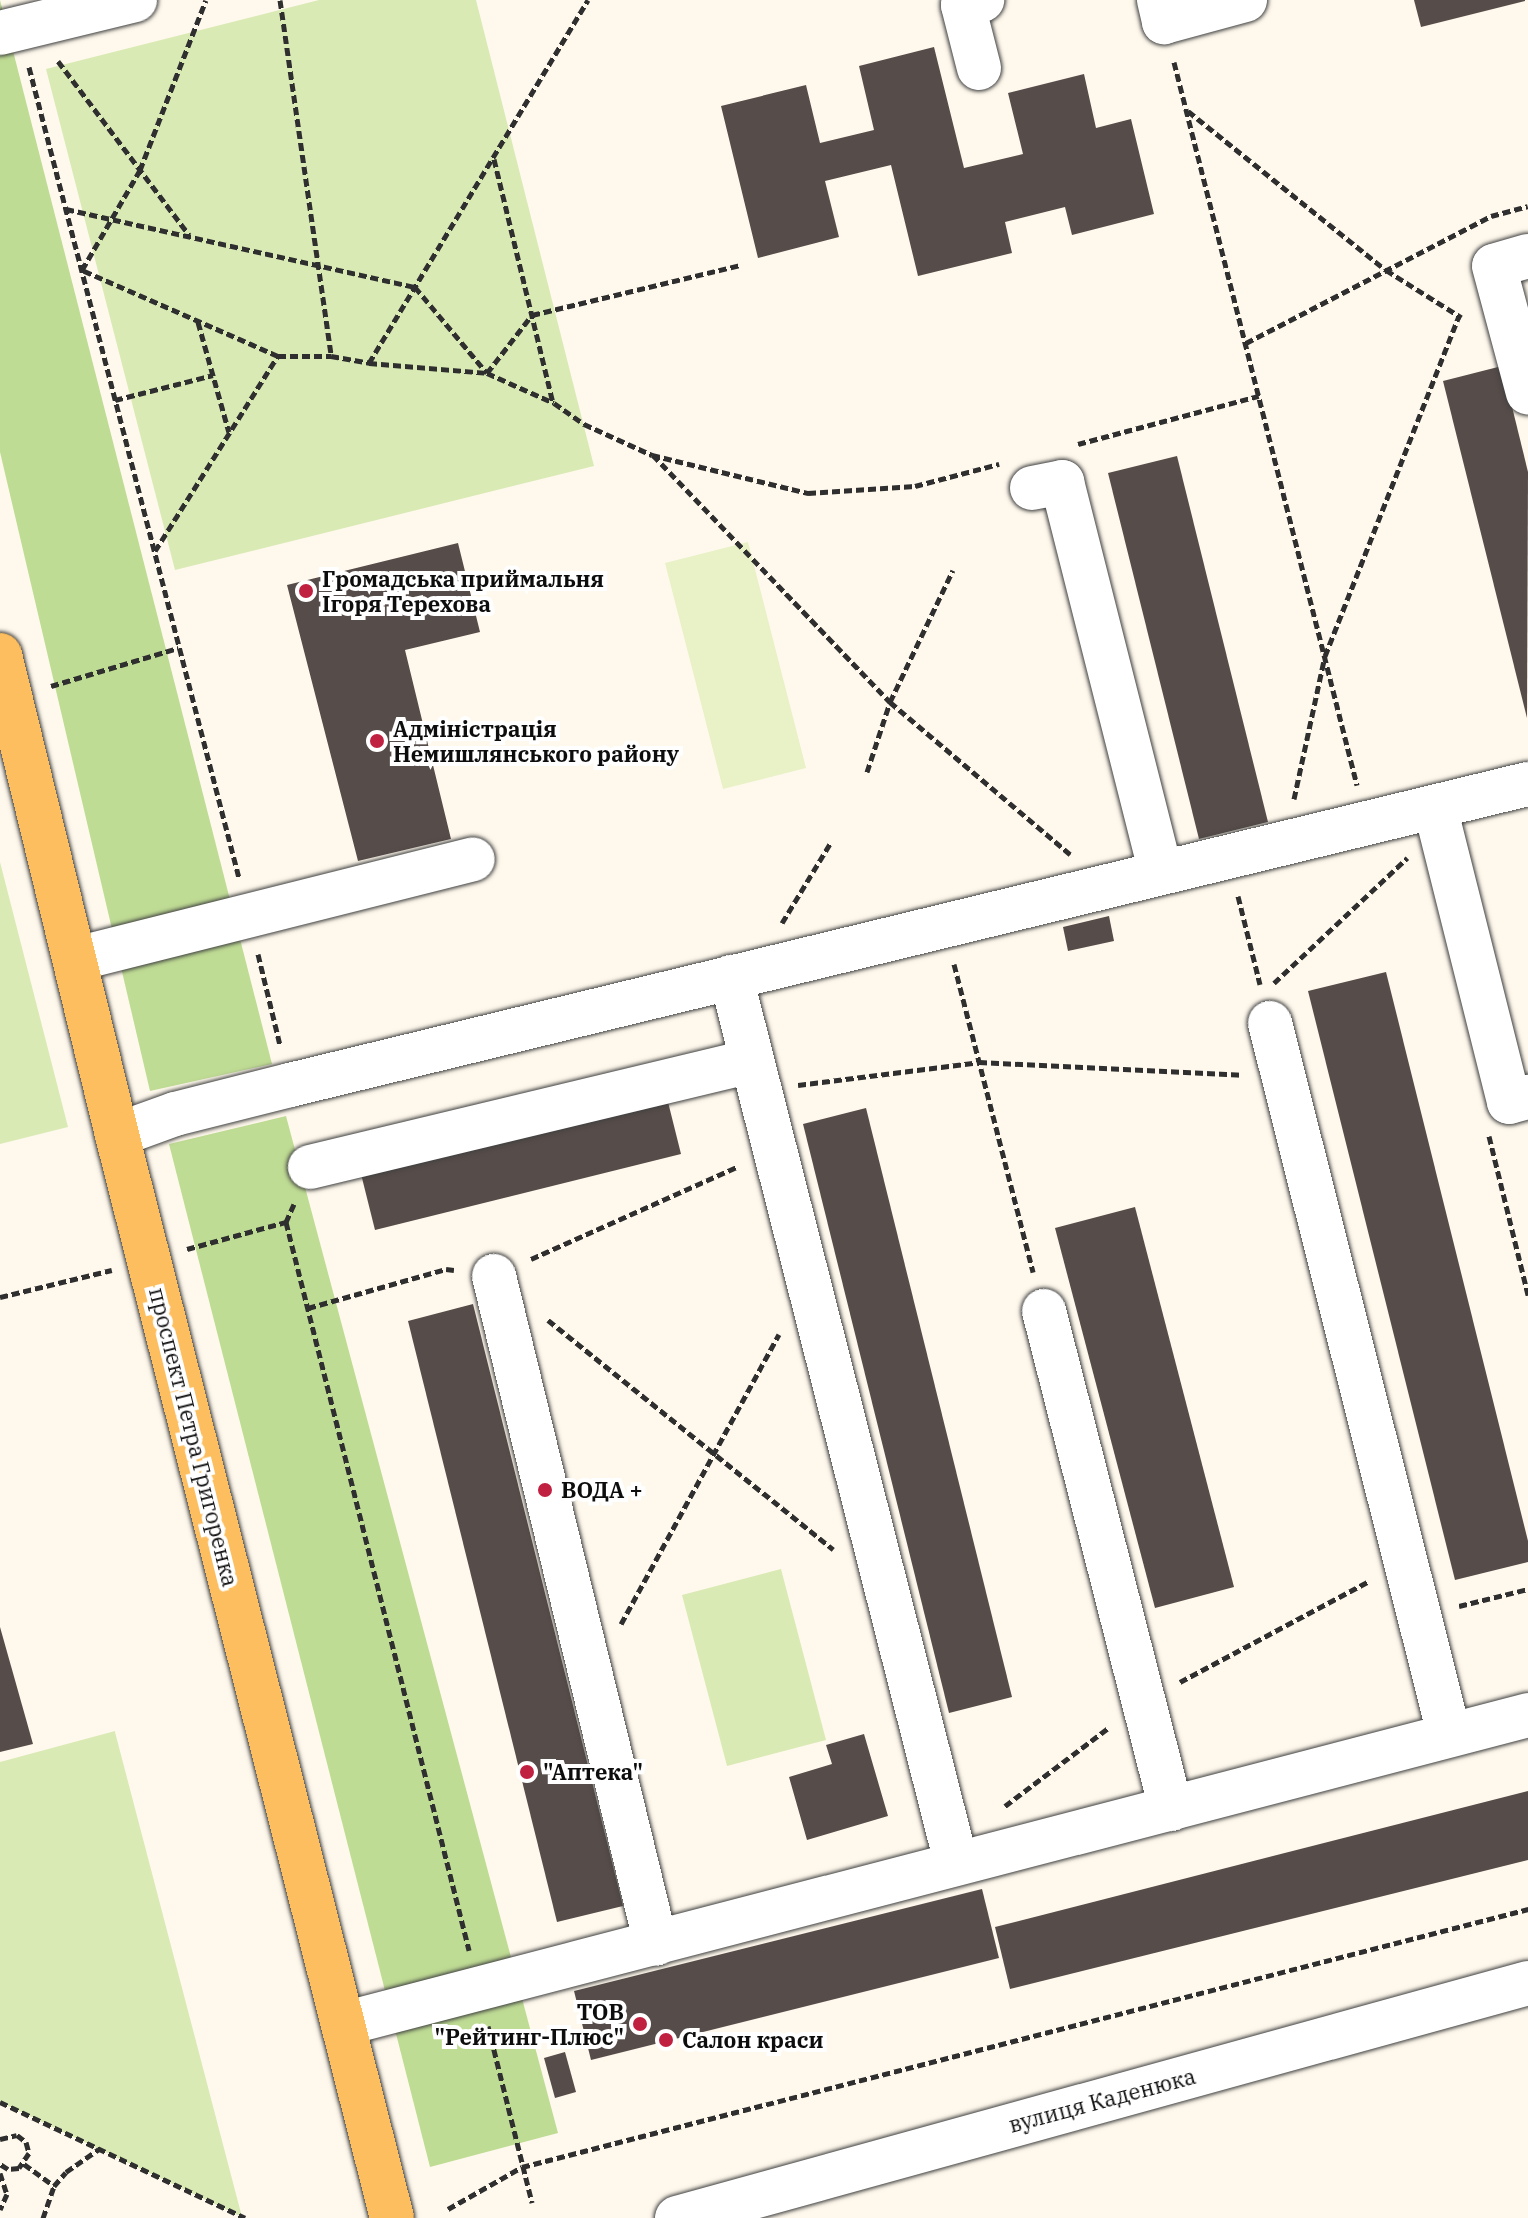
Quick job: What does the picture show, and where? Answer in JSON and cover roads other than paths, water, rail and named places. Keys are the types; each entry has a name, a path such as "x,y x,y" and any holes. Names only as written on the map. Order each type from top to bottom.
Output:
{"main road":[{"name":"проспект Петра Григоренка","path":"0,655 117,1135 392,2218"}],"street":[{"path":"16,29 135,0"},
{"path":"979,68 963,5 982,0"},
{"path":"1162,11 1245,0"},
{"path":"1522,372 1494,266 1528,256"},
{"path":"1018,475 1062,482 1161,873"},
{"path":"117,1135 218,1103 742,975 882,926 944,926 1528,784"},
{"path":"1435,807 1509,1102 1528,1097"},
{"path":"76,959 473,859"},
{"path":"742,975 754,1075 956,1862"},
{"path":"1266,1009 1449,1734"},
{"path":"310,1167 754,1075"},
{"path":"494,1276 656,1944"},
{"path":"1044,1311 1171,1809"},
{"path":"343,2024 1528,1715"},
{"name":"вулиця Каденюка","path":"677,2218 1528,1983"}],"place":[{"name":"Громадська приймальня Ігоря Терехова","path":"306,591"},
{"name":"Адміністрація Немишлянського району","path":"377,741"},
{"name":"ВОДА +","path":"545,1490"},
{"name":"\"Аптека\"","path":"527,1772"},
{"name":"ТОВ \"Рейтинг-Плюс\"","path":"640,2024"},
{"name":"Салон краси","path":"666,2040"}]}
